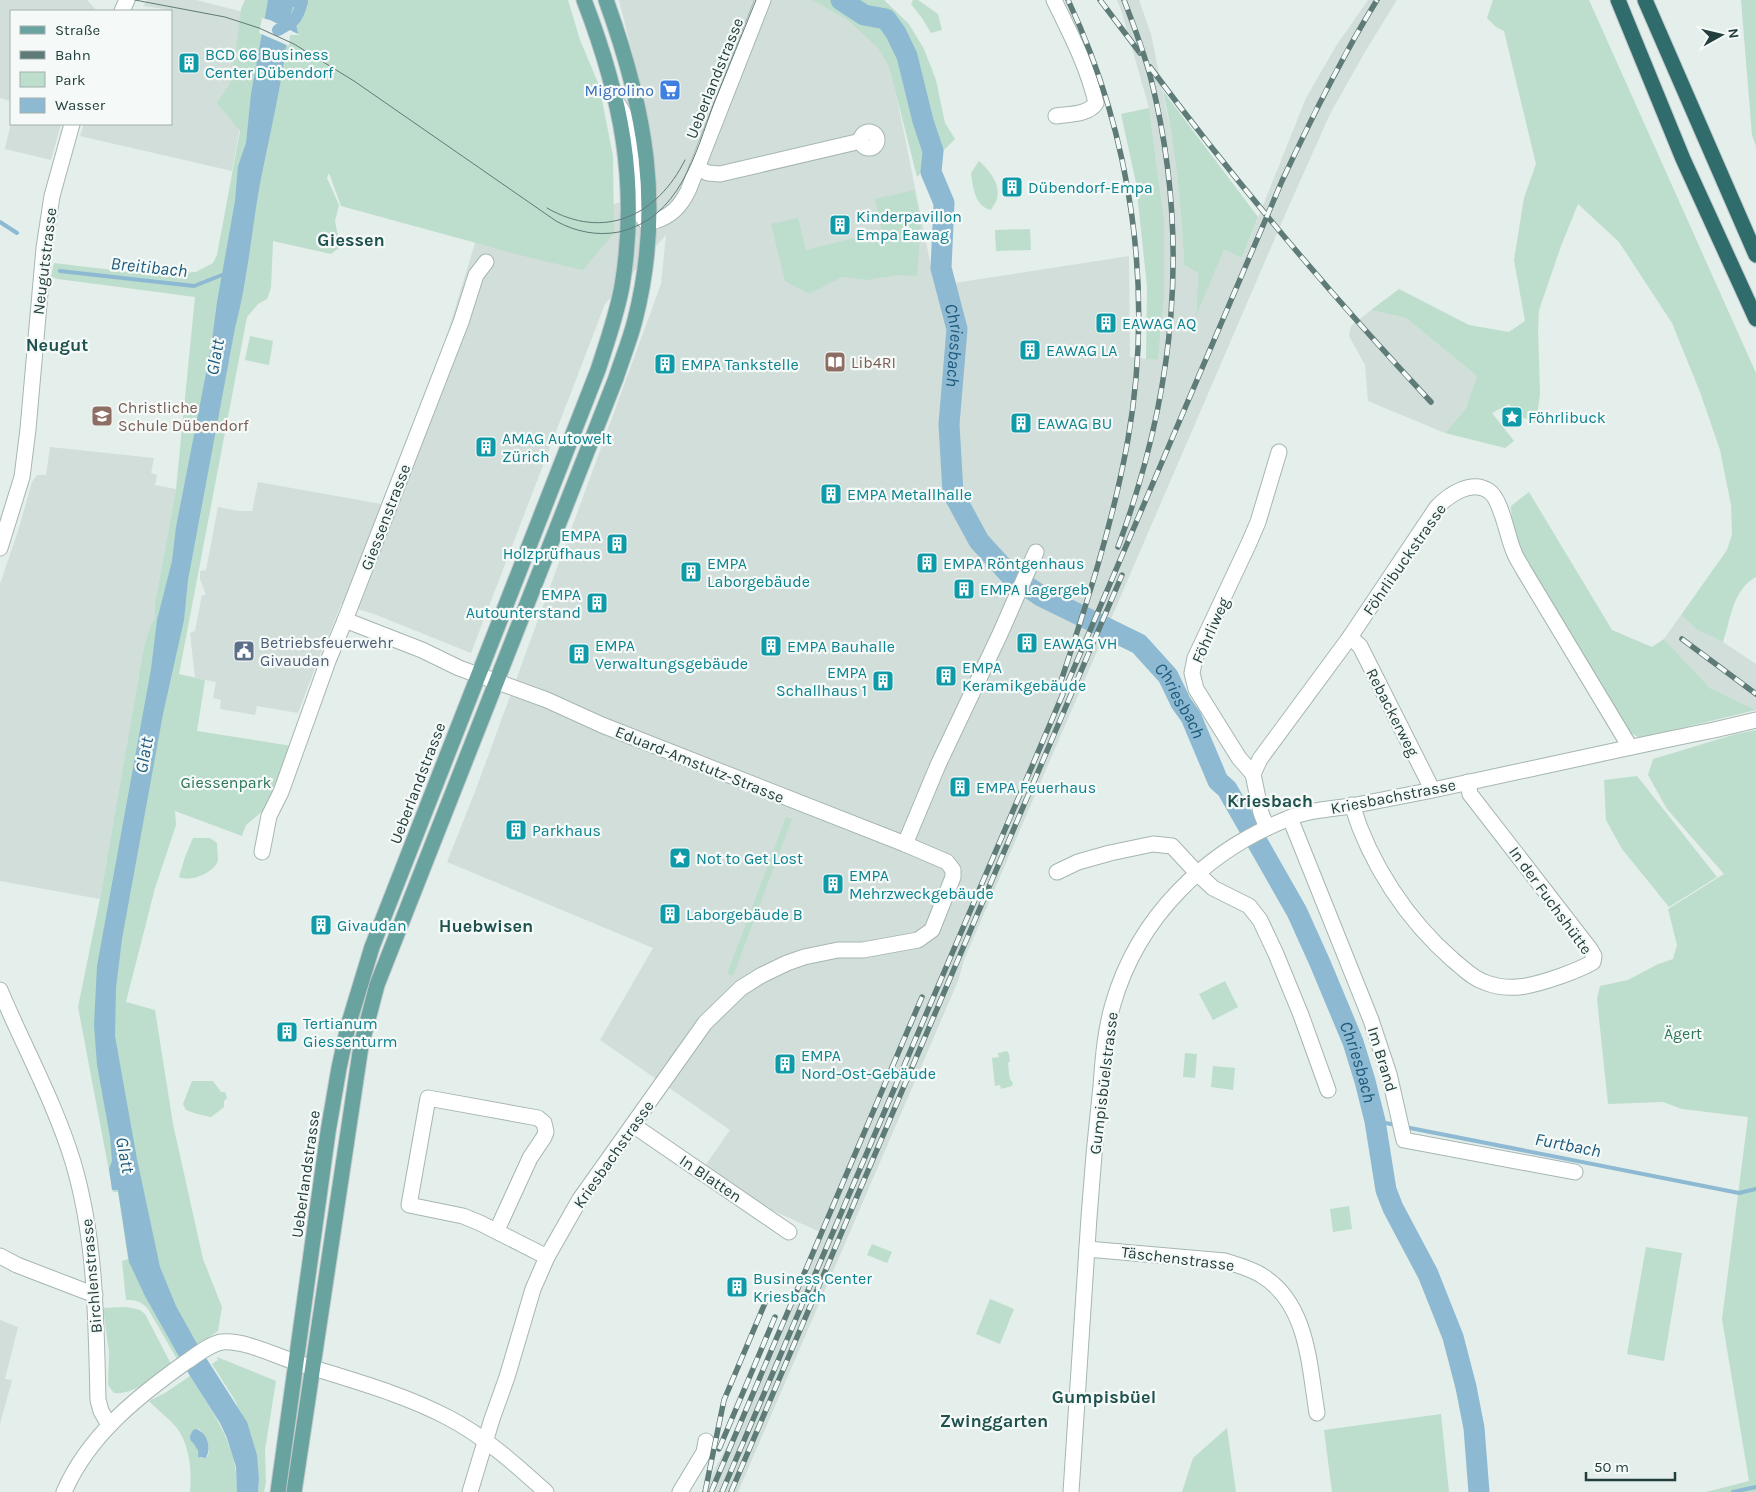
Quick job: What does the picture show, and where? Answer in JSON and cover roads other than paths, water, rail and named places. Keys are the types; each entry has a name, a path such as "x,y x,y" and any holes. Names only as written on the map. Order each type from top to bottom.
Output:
{"highway":[{"path":"1618,0 1680,150 1756,319"},
{"path":"1645,0 1756,255"},
{"path":"1654,0 1662,38"}],"main road":[{"name":"Ueberlandstrasse","path":"278,1492 328,1132 348,1026 372,947 598,370 622,288 628,242 629,198 627,157 617,102 603,51 584,0"},
{"path":"294,1492 361,1046 375,993 445,808 621,362 635,321 647,254 650,186 647,152 640,111 627,61 606,0"}],"street":[{"name":"Ueberlandstrasse","path":"617,102 630,128 636,164 638,203 643,218 645,222 649,223 668,217 683,201 763,0"},
{"path":"1054,0 1081,58 1096,103 1092,109 1085,112 1056,116"},
{"name":"Neugutstrasse","path":"0,548 22,477 44,248 52,196 72,125"},
{"path":"697,168 708,173 720,174 861,142"},
{"name":"Giessenstrasse","path":"262,852 269,816 281,792 328,661 461,322 476,275 486,262"},
{"name":"Föhrliweg","path":"1264,829 1253,774 1239,758 1196,689 1192,673 1195,658 1241,563 1255,529 1279,452"},
{"name":"Föhrlibuckstrasse","path":"1253,774 1260,759 1350,637 1437,507 1446,498 1461,490 1475,486 1488,490 1498,506 1514,552 1523,569 1630,747"},
{"path":"905,844 938,765 1000,634 1036,552"},
{"path":"345,620 422,650 459,668 496,681"},
{"name":"Rebackerweg","path":"1350,637 1360,646 1431,790"},
{"name":"Eduard-Amstutz-Strasse","path":"496,681 947,862 953,870 953,877 932,930 918,940 863,950 838,950"},
{"name":"Kriesbachstrasse","path":"1197,873 1235,845 1264,829 1316,810 1352,806 1431,790 1756,720"},
{"name":"In der Fuchshütte","path":"1352,806 1358,825 1370,849 1397,896 1438,947 1472,976 1496,986 1523,988 1546,982 1593,962 1594,956 1590,949 1470,794 1468,782"},
{"name":"Im Brand","path":"1290,818 1372,1020 1389,1074 1404,1140 1575,1172"},
{"path":"1057,872 1087,859 1153,844 1172,846 1213,888 1249,906 1260,920 1276,954 1302,1015 1328,1090"},
{"name":"Gumpisbüelstrasse","path":"1071,1492 1087,1249 1103,1054 1113,1004 1129,962 1150,925 1172,898 1197,873"},
{"name":"Kriesbachstrasse","path":"470,1492 492,1419 508,1377 533,1289 546,1257 580,1199 705,1022 736,993 762,975 804,957 838,950"},
{"name":"Birchlenstrasse","path":"0,990 52,1106 73,1161 88,1228 95,1295 98,1400 101,1411 110,1425"},
{"path":"497,1230 530,1158 544,1137 544,1123 538,1118 428,1098 409,1205 463,1216 497,1230 546,1257"},
{"name":"In Blatten","path":"633,1125 788,1232"},
{"name":"Täschenstrasse","path":"1087,1249 1225,1261 1261,1275 1276,1286 1288,1299 1299,1323 1306,1347 1317,1413"},
{"path":"0,1256 95,1295"},
{"path":"64,1492 81,1461 110,1425 129,1406 207,1348 223,1342 236,1343 357,1380 423,1406 448,1418 486,1441 509,1458 546,1492"},
{"path":"680,1492 704,1452 706,1442"}],"water":[{"name":"Glatt","path":"268,0 294,0 291,19 296,24 298,34 288,32 279,91 259,189 243,294 188,580 184,620 163,714 122,939 116,988 115,1036 137,1159 160,1267 176,1306 196,1342 247,1422 257,1455 258,1492 237,1492 236,1467 220,1423 190,1376 145,1296 129,1262 118,1190 112,1190 109,1169 112,1161 110,1137 97,1065 94,1025 97,966 151,669 157,620 172,561 176,527 211,348 235,201 238,166 246,143 251,94"},
{"path":"196,1429 206,1437 209,1450 206,1458 198,1457 198,1451 190,1438 193,1430"}],"waterway":[{"path":"278,30 288,24 299,13 302,2 287,0"},
{"name":"Chriesbach","path":"841,0 864,15 886,19 896,33 907,56 923,121 933,151 931,172 944,203 941,268 957,329 949,424 953,493 979,541 1009,574 1041,596 1139,644 1168,676 1181,703 1191,717 1218,781 1227,789 1297,912 1353,1042 1375,1121 1386,1190 1393,1208 1428,1274 1453,1337 1474,1428 1479,1492"},
{"name":"Breitibach","path":"0,222 17,233"},
{"name":"Breitibach","path":"60,271 194,286 227,273"},
{"name":"Furtbach","path":"1375,1121 1396,1125"},
{"name":"Furtbach","path":"1405,1127 1739,1193 1756,1189"},
{"path":"1733,1492 1756,1487"}],"tram line":[{"path":"135,0 225,17 259,28 294,44 354,81 556,221 571,228 603,234 619,232 640,225 657,213 671,198 692,163 756,0"},
{"path":"547,208 568,218 589,222 608,222 627,217 644,208 660,196 685,160"}],"railway":[{"path":"1059,687 1098,564 1122,471 1136,383 1139,327 1132,215 1122,160 1108,105 1090,52 1068,0"},
{"path":"1100,0 1140,53"},
{"path":"1118,547 1153,432 1164,374 1171,316 1173,257 1171,198 1163,139 1151,79 1139,39 1124,0"},
{"path":"722,1492 1282,181 1327,89 1377,0"},
{"path":"1150,67 1217,154 1286,238 1357,321 1431,402"},
{"path":"731,1492 1122,575"},
{"path":"1682,639 1756,694"},
{"path":"711,1492 922,997"},
{"path":"705,1492 724,1400 765,1303"},
{"path":"719,1449 775,1317"}],"place":[{"name":"BCD 66 Business Center Dübendorf","path":"189,63"},
{"name":"Migrolino","path":"670,90"},
{"name":"Dübendorf-Empa","path":"1012,187"},
{"name":"Kinderpavillon Empa Eawag","path":"840,225"},
{"name":"EAWAG AQ","path":"1106,323"},
{"name":"EAWAG LA","path":"1030,350"},
{"name":"Lib4RI","path":"835,362"},
{"name":"EMPA Tankstelle","path":"665,364"},
{"name":"Christliche Schule Dübendorf","path":"102,416"},
{"name":"Föhrlibuck","path":"1512,417"},
{"name":"EAWAG BU","path":"1021,423"},
{"name":"AMAG Autowelt Zürich","path":"486,447"},
{"name":"EMPA Metallhalle","path":"831,494"},
{"name":"EMPA Holzprüfhaus","path":"617,544"},
{"name":"EMPA Röntgenhaus","path":"927,563"},
{"name":"EMPA Laborgebäude","path":"691,572"},
{"name":"EMPA Lagergeb","path":"964,589"},
{"name":"EMPA Autounterstand","path":"597,603"},
{"name":"EAWAG VH","path":"1027,643"},
{"name":"EMPA Bauhalle","path":"771,646"},
{"name":"Betriebsfeuerwehr Givaudan","path":"244,651"},
{"name":"EMPA Verwaltungsgebäude","path":"579,654"},
{"name":"EMPA Keramikgebäude","path":"946,676"},
{"name":"EMPA Schallhaus 1","path":"883,681"},
{"name":"EMPA Feuerhaus","path":"960,787"},
{"name":"Parkhaus","path":"516,830"},
{"name":"Not to Get Lost","path":"680,858"},
{"name":"EMPA Mehrzweckgebäude","path":"833,884"},
{"name":"Laborgebäude B","path":"670,914"},
{"name":"Givaudan","path":"321,925"},
{"name":"Tertianum Giessenturm","path":"287,1032"},
{"name":"EMPA Nord-Ost-Gebäude","path":"785,1064"},
{"name":"Business Center Kriesbach","path":"737,1287"}],"district":[{"name":"Giessen","path":"351,240"},
{"name":"Neugut","path":"57,345"},
{"name":"Kriesbach","path":"1270,801"},
{"name":"Huebwisen","path":"486,926"},
{"name":"Gumpisbüel","path":"1104,1397"},
{"name":"Zwinggarten","path":"994,1421"}],"park label":[{"name":"Giessenpark","path":"226,782"},
{"name":"Ägert","path":"1683,1033"}]}
